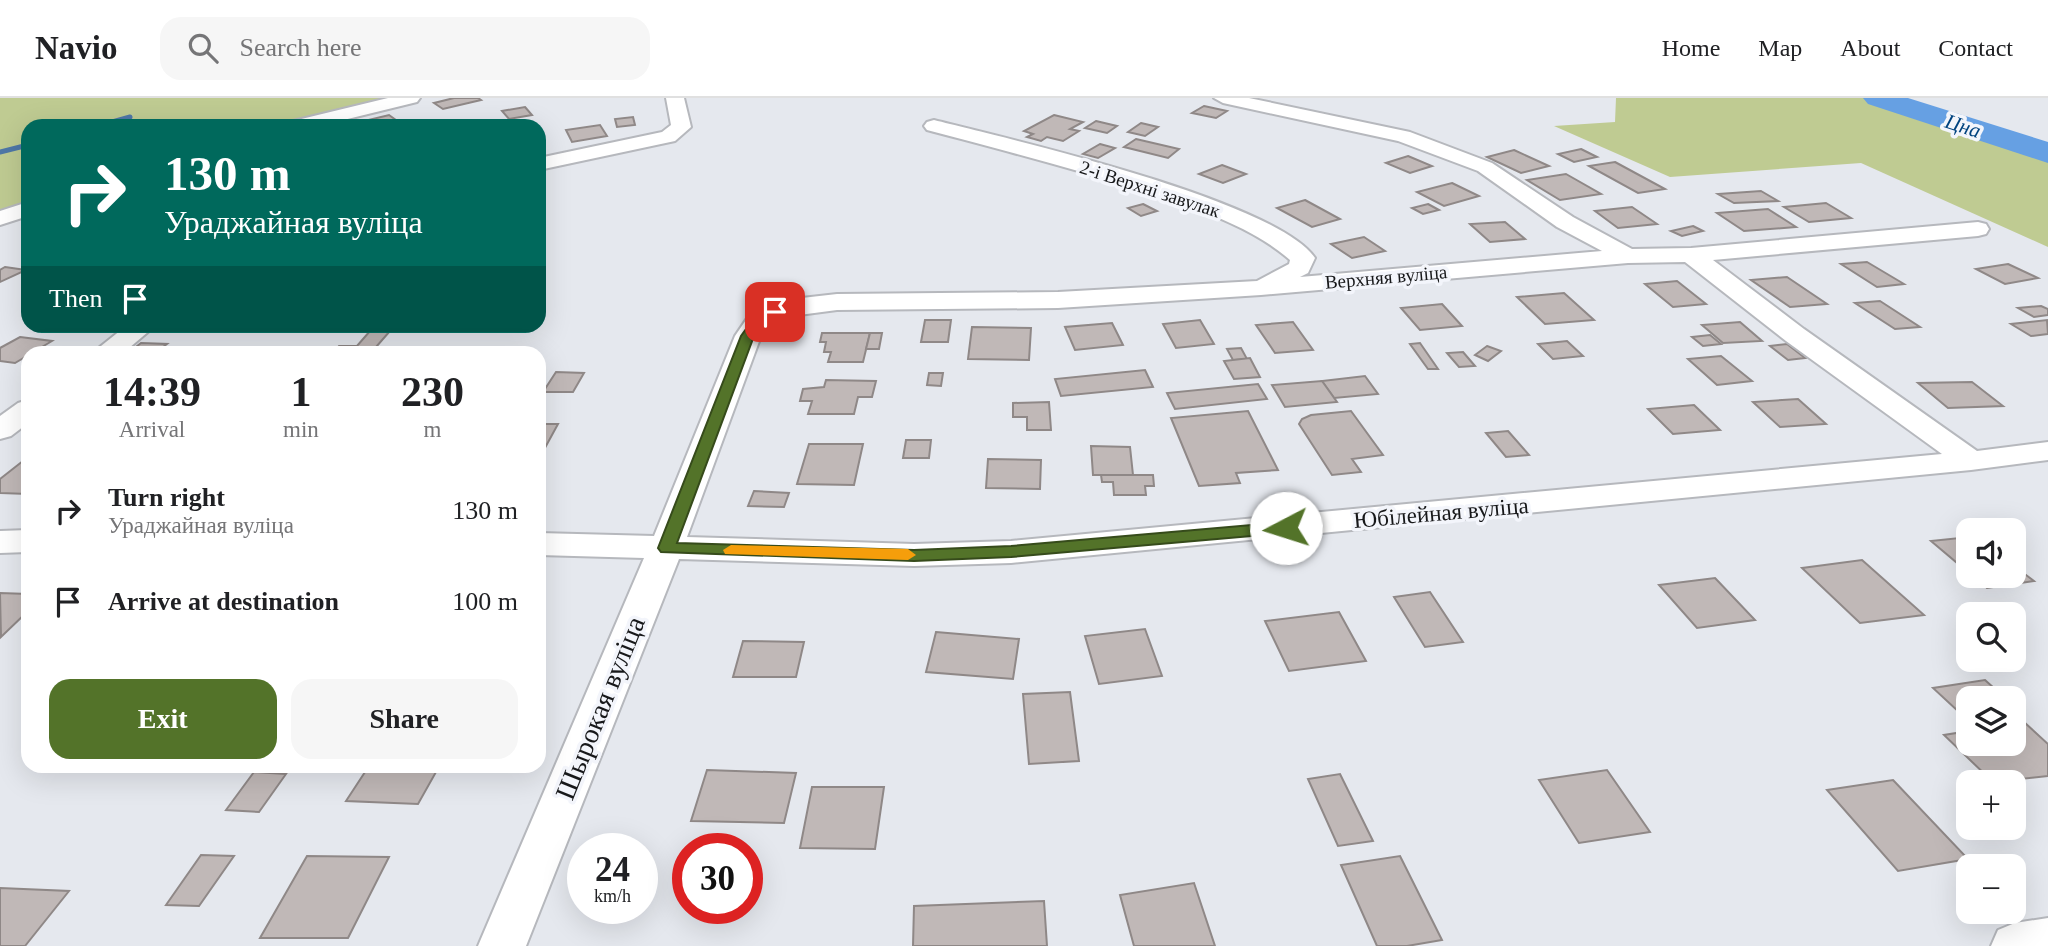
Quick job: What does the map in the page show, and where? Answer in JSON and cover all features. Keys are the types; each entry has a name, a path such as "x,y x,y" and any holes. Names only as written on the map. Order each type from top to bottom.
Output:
{"street":[{"path":"325,119 411,98"},
{"path":"546,163 668,137 681,127 676,98"},
{"path":"1223,98 1404,136 1429,144 1485,167 1565,222 1628,256"},
{"name":"2-і Верхні завулак","path":"934,126 1115,176 1216,210 1270,232 1297,249 1303,258 1299,268 1288,276 1261,288"},
{"path":"0,218 21,211"},
{"name":"Верхняя вуліца","path":"793,307 849,302 1058,300 1261,288 1628,256 1691,255 1978,229"},
{"path":"1691,255 1795,335 1971,461"},
{"name":"Шырокая вуліца","path":"502,946 666,548 748,336 759,320 793,307"},
{"path":"115,346 132,333"},
{"path":"0,430 21,414"},
{"name":"Юбілейная вуліца","path":"546,544 914,555 1011,552 1971,461 2048,451"},
{"path":"0,542 21,541"},
{"path":"2015,946 2048,940"}],"green space":[{"path":"0,98 411,98 325,119 21,119 21,211 0,218"},
{"path":"1616,98 1878,98 2048,153 2048,247 1861,163 1670,177 1554,126 1615,122"}],"building":[{"path":"454,98 481,100 443,109 434,103"},
{"path":"1204,106 1227,111 1216,118 1192,113"},
{"path":"525,107 532,115 509,119 502,111"},
{"path":"389,115 395,119 373,119"},
{"path":"1054,115 1083,122 1070,129 1079,131 1063,141 1047,137 1041,141 1027,137 1033,134 1024,131"},
{"path":"633,117 635,125 617,127 615,119"},
{"path":"1096,121 1117,126 1107,133 1085,128"},
{"path":"1141,123 1158,127 1145,136 1128,132"},
{"path":"600,125 607,136 572,142 566,130"},
{"path":"1136,139 1179,149 1168,158 1124,147"},
{"path":"1100,144 1115,148 1098,158 1083,154"},
{"path":"1581,149 1597,157 1574,162 1558,154"},
{"path":"1514,150 1549,166 1521,173 1487,157"},
{"path":"1408,156 1432,166 1410,173 1386,163"},
{"path":"1615,162 1665,189 1638,193 1589,166"},
{"path":"1222,165 1246,174 1223,183 1199,174"},
{"path":"1566,174 1601,194 1560,200 1527,180"},
{"path":"1452,183 1479,196 1444,206 1417,192"},
{"path":"1761,191 1778,201 1734,203 1718,194"},
{"path":"1305,200 1340,219 1312,227 1277,208"},
{"path":"1826,203 1851,218 1809,222 1784,207"},
{"path":"1143,204 1157,211 1141,216 1128,208"},
{"path":"1428,204 1439,210 1423,214 1412,208"},
{"path":"1632,207 1657,224 1618,228 1595,211"},
{"path":"1768,209 1796,227 1744,231 1717,213"},
{"path":"1505,222 1525,239 1490,242 1470,224"},
{"path":"1693,226 1703,231 1682,236 1671,231"},
{"path":"1364,237 1385,251 1352,258 1331,244"},
{"path":"1867,262 1904,284 1877,287 1841,264"},
{"path":"2008,264 2038,278 2005,284 1976,269"},
{"path":"5,267 21,269 21,272 0,282 0,270"},
{"path":"1787,277 1827,304 1790,307 1751,280"},
{"path":"1677,281 1706,304 1673,307 1645,284"},
{"path":"1564,293 1594,320 1545,324 1517,297"},
{"path":"1880,301 1920,327 1895,329 1855,303"},
{"path":"1442,304 1462,326 1420,330 1401,308"},
{"path":"2041,306 2048,309 2048,315 2034,317 2018,308"},
{"path":"925,320 951,320 948,342 921,342"},
{"path":"1200,320 1214,344 1176,348 1163,324"},
{"path":"2047,320 2048,334 2031,336 2011,324"},
{"path":"1293,322 1313,350 1275,353 1256,325"},
{"path":"1740,322 1762,341 1723,343 1702,325"},
{"path":"1112,323 1123,345 1075,350 1065,327"},
{"path":"972,327 1031,328 1029,360 968,359"},
{"path":"368,333 388,333 377,346 357,346"},
{"path":"822,333 870,333 863,362 828,362 831,352 824,352 826,342 820,342"},
{"path":"870,333 882,333 879,349 866,349"},
{"path":"1710,335 1721,344 1703,346 1692,337"},
{"path":"20,337 52,341 44,346 21,346 21,359 15,363 0,361 0,348"},
{"path":"1567,341 1583,356 1553,359 1538,344"},
{"path":"141,343 167,344 164,346 137,346"},
{"path":"1420,343 1438,369 1428,369 1410,344"},
{"path":"1787,344 1805,358 1788,360 1770,346"},
{"path":"1487,346 1501,351 1488,361 1475,355"},
{"path":"1241,348 1247,359 1233,360 1227,349"},
{"path":"1463,352 1475,366 1459,367 1447,353"},
{"path":"1721,356 1752,381 1717,385 1688,359"},
{"path":"1250,358 1260,377 1234,379 1224,361"},
{"path":"1145,370 1153,387 1061,396 1055,379"},
{"path":"556,372 584,373 573,392 546,392"},
{"path":"929,373 943,373 941,386 927,385"},
{"path":"1365,376 1378,394 1334,398 1322,381"},
{"path":"826,380 876,381 872,397 858,397 854,414 808,414 812,401 800,401 803,389 824,387"},
{"path":"1322,381 1337,402 1285,407 1272,385"},
{"path":"1972,382 2003,406 1948,408 1918,383"},
{"path":"1258,384 1267,399 1175,409 1167,393"},
{"path":"1798,399 1826,424 1780,427 1753,402"},
{"path":"1049,402 1051,430 1027,430 1027,417 1013,417 1013,403"},
{"path":"1694,405 1720,430 1673,434 1648,409"},
{"path":"1248,411 1278,470 1236,473 1240,483 1199,486 1171,418"},
{"path":"1351,411 1383,455 1352,459 1361,472 1332,475 1299,424 1302,419 1311,415"},
{"path":"546,424 558,424 546,446"},
{"path":"1508,431 1529,455 1506,457 1486,433"},
{"path":"906,440 931,440 929,458 903,458"},
{"path":"809,444 863,444 854,485 797,484"},
{"path":"1091,446 1130,447 1133,475 1093,475"},
{"path":"988,459 1041,460 1040,489 986,488"},
{"path":"21,462 21,494 0,493 0,479"},
{"path":"1101,475 1153,475 1154,486 1145,486 1146,495 1114,495 1113,482 1102,482"},
{"path":"754,491 789,493 784,507 748,506"},
{"path":"1956,538 1956,562 1931,541"},
{"path":"1862,560 1924,615 1860,623 1802,568"},
{"path":"1715,578 1755,620 1697,628 1659,585"},
{"path":"1430,592 1463,642 1425,647 1394,597"},
{"path":"0,593 21,594 21,618 1,637"},
{"path":"1339,612 1366,661 1289,671 1265,621"},
{"path":"1145,629 1162,676 1099,684 1085,636"},
{"path":"936,632 1019,639 1013,679 926,672"},
{"path":"743,641 804,642 796,677 733,677"},
{"path":"1985,680 1992,686 1956,686 1956,709 1933,688"},
{"path":"1070,692 1079,761 1029,764 1023,694"},
{"path":"2026,724 2048,744 2048,776 2026,778 2026,770 1980,770 1966,756 2026,756"},
{"path":"1956,733 1956,747 1944,735"},
{"path":"707,770 796,773 784,823 691,821"},
{"path":"1607,770 1650,832 1579,843 1539,780"},
{"path":"253,773 286,774 259,812 226,810"},
{"path":"364,773 435,773 418,804 346,801"},
{"path":"1340,774 1373,841 1338,846 1308,779"},
{"path":"1893,780 1963,854 1956,854 1956,861 1898,871 1827,790"},
{"path":"812,787 884,787 875,849 800,848"},
{"path":"201,855 234,856 199,906 166,905"},
{"path":"307,856 389,857 348,938 260,938"},
{"path":"1400,856 1442,940 1407,946 1377,946 1341,865"},
{"path":"1194,883 1215,946 1134,946 1120,895"},
{"path":"0,888 69,891 25,946 0,946"},
{"path":"1044,901 1047,946 913,946 914,906"}],"waterway":[{"name":"Цна","path":"1878,98 2048,153"},
{"path":"123,119 130,117"},
{"path":"0,152 21,147"}],"slow traffic":[{"path":"731,550 908,555"}],"route":[{"path":"775,312 759,320 748,336 666,548 914,555 1011,552 1286,528"}]}
